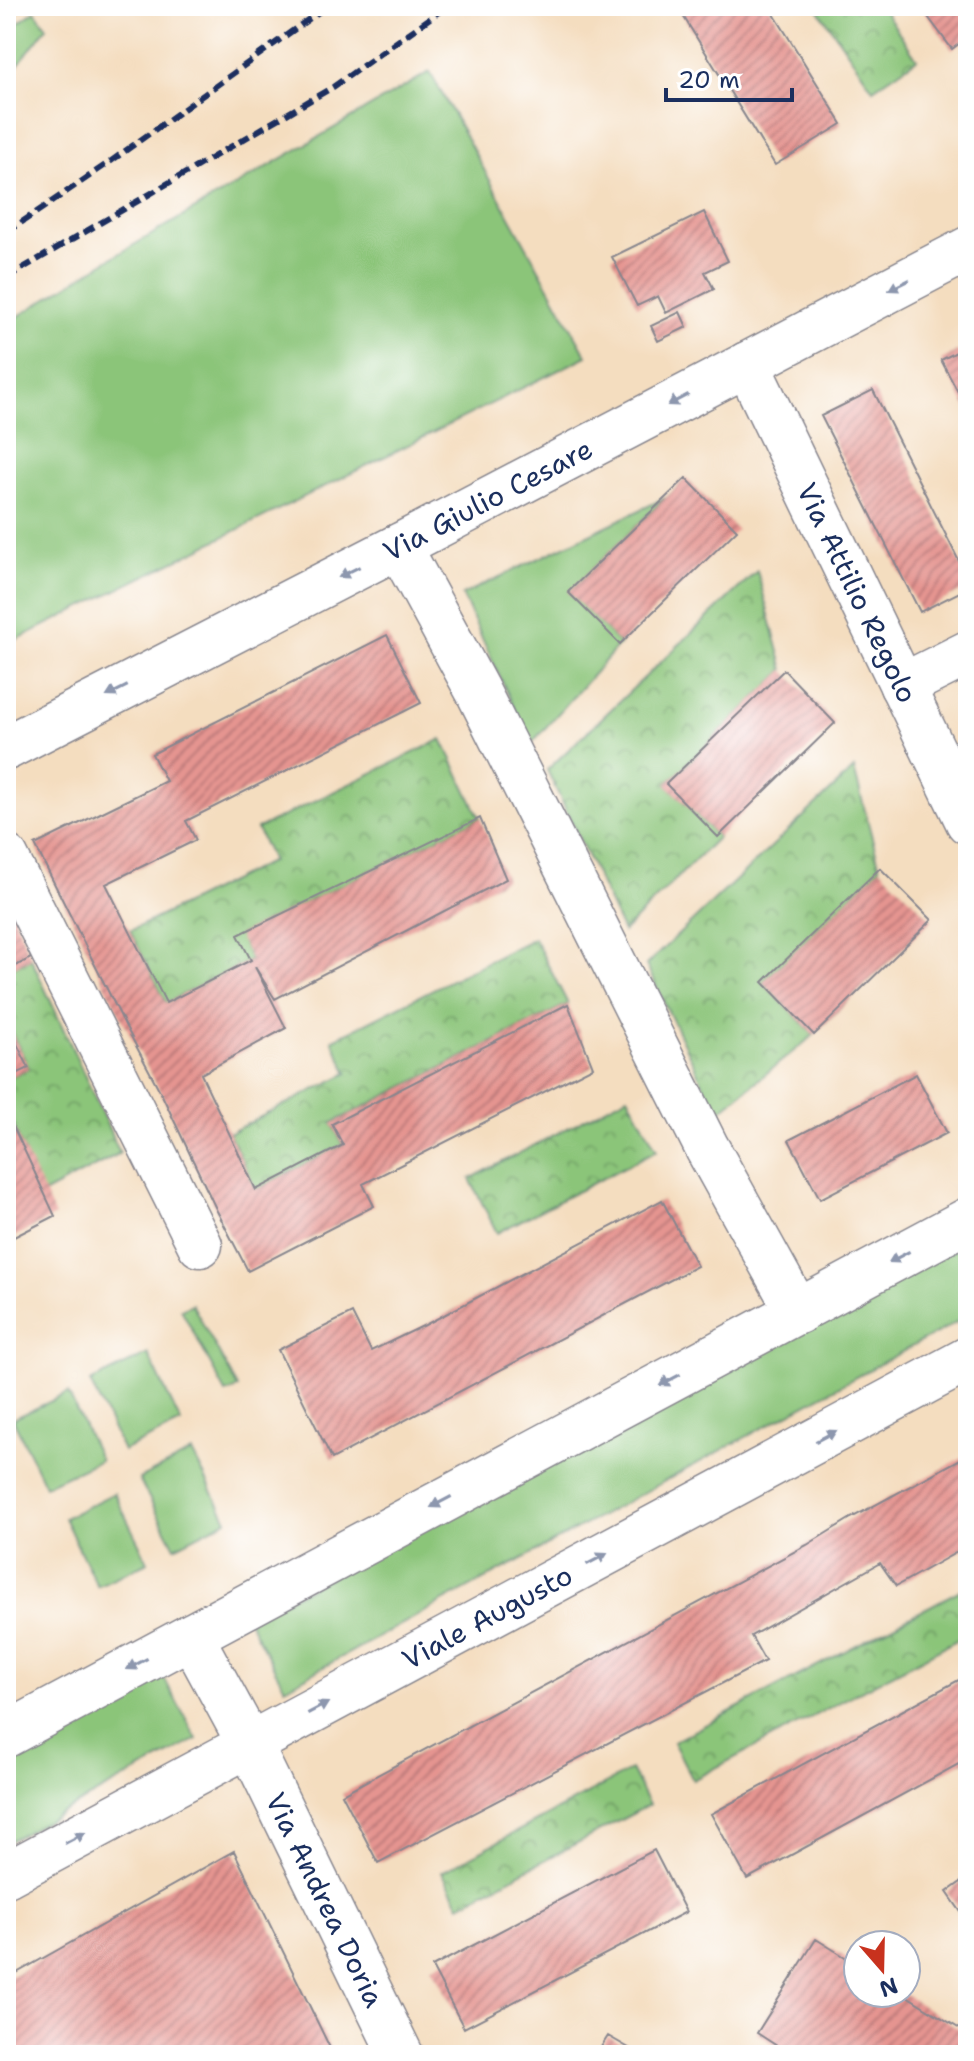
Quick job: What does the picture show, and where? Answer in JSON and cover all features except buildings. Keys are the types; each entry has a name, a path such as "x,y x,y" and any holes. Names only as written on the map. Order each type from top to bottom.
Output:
{"main road":[{"name":"Via Giulio Cesare","path":"6,748 968,249"},
{"name":"Via Attilio Regolo","path":"747,364 968,822"},
{"path":"399,546 477,690 707,1148 798,1312"},
{"path":"902,686 968,653"},
{"path":"6,857 200,1245"},
{"path":"6,1735 968,1220"},
{"name":"Viale Augusto","path":"6,1875 968,1359"},
{"name":"Via Andrea Doria","path":"191,1636 250,1745 401,2055"}],"green space":[{"path":"816,6 881,6 917,59 873,89"},
{"path":"35,11 47,27 6,76 6,32"},
{"path":"430,72 587,356 16,640 6,621 6,324 103,263"},
{"path":"665,498 569,592 620,644 531,744 462,595"},
{"path":"757,571 784,670 667,784 718,837 623,932 547,770"},
{"path":"442,739 480,818 239,935 251,960 166,1003 130,931 272,861 257,829"},
{"path":"854,769 880,868 763,982 814,1035 717,1113 646,965"},
{"path":"534,938 568,1004 332,1123 343,1145 256,1190 229,1133 348,1073 332,1040"},
{"path":"31,958 120,1153 43,1194 6,1111 6,1079 29,1068 6,1022 6,971"},
{"path":"628,1096 657,1150 497,1233 470,1179"},
{"path":"968,1242 968,1316 285,1688 248,1620"},
{"path":"192,1304 238,1388 226,1393 181,1309"},
{"path":"148,1354 181,1423 123,1451 90,1382"},
{"path":"68,1393 100,1460 45,1486 13,1419"},
{"path":"192,1452 227,1520 175,1547 139,1479"},
{"path":"114,1493 148,1562 97,1586 64,1518"},
{"path":"968,1586 968,1634 693,1780 673,1742"},
{"path":"159,1669 197,1739 6,1843 6,1755"},
{"path":"631,1770 649,1805 460,1905 442,1872"}],"railway":[{"path":"6,233 327,6"},
{"path":"6,278 333,87 447,6"}]}
